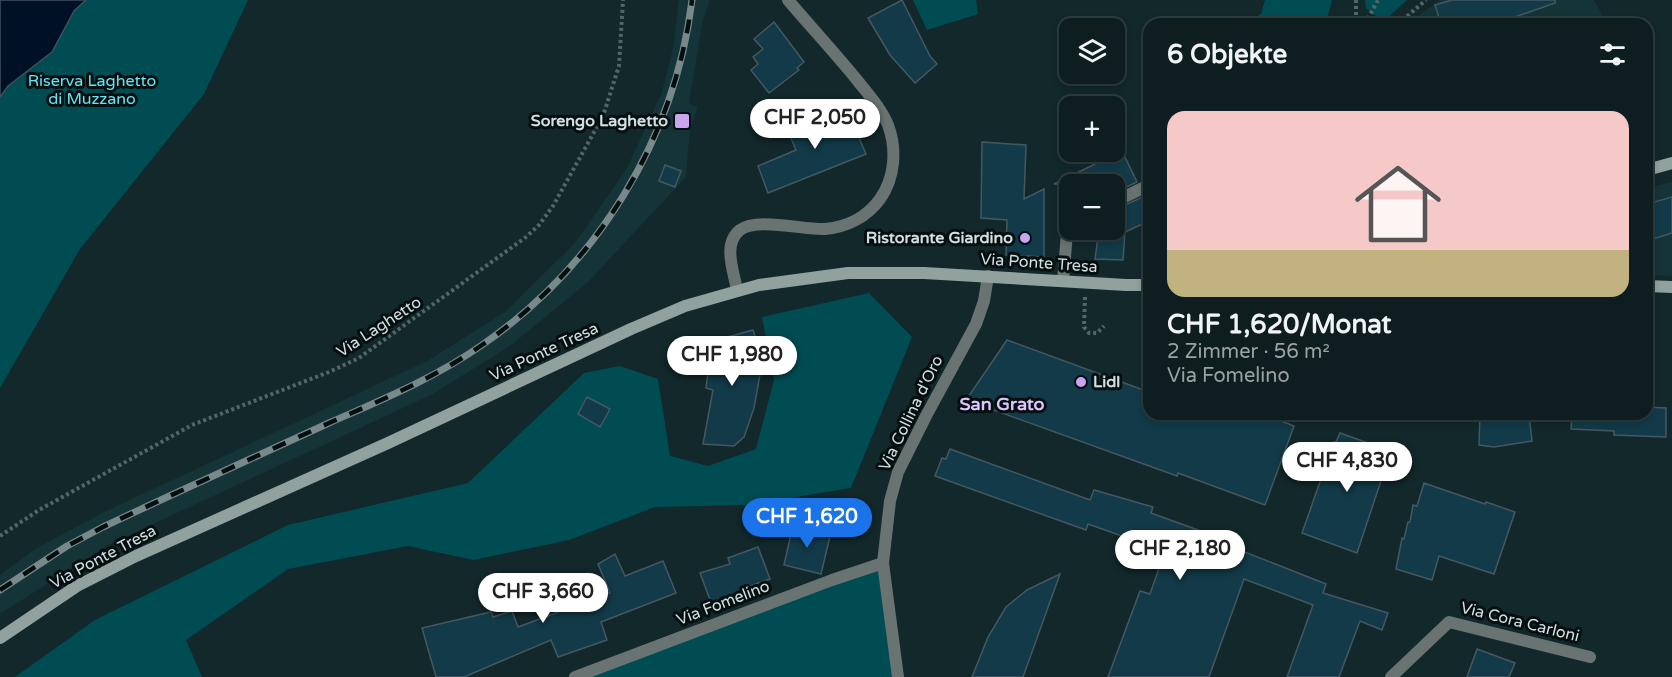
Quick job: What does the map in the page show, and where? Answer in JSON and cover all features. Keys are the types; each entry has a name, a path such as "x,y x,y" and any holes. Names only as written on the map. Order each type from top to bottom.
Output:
{"main road":[{"path":"1653,168 1672,163"},
{"name":"Via Ponte Tresa","path":"0,638 77,586 136,556 685,306 737,290 796,279 848,273 988,276 1143,285"},
{"path":"1653,286 1672,287"}],"street":[{"path":"737,290 731,260 731,243 742,229 757,224 820,229 843,225 864,215 875,206 888,187 892,173 891,134 879,108 788,0"},
{"path":"1125,197 1143,188"},
{"path":"1063,281 1067,240"},
{"name":"Via Collina d'Oro","path":"898,677 883,563 890,501 898,472 976,324 984,301 988,276"},
{"name":"Via Fomelino","path":"575,677 883,563"},
{"name":"Via Cora Carloni","path":"1391,677 1449,622 1590,657"}],"path":[{"name":"Via Laghetto","path":"0,536 39,510 192,425 329,372 359,358 526,237 553,206 603,116 619,66 623,0"},
{"path":"1356,0 1356,18"},
{"path":"1368,18 1377,0"},
{"path":"1405,18 1426,0"},
{"path":"1086,283 1084,327 1089,333 1098,333 1104,326"}],"shaded area":[{"path":"0,0 86,0 74,11 52,52 8,86 0,97"},
{"path":"679,0 710,0 703,20 689,103 697,107 697,110 690,127 686,177 588,282 510,346 433,394 108,545 0,614 0,575 35,549 104,512 427,361 505,312 574,244 626,170 662,92 673,48"},
{"path":"1440,0 1594,0 1604,18 1415,18"},
{"path":"1672,182 1672,276 1653,275 1653,187"}],"green space":[{"name":"Riserva Laghetto di Muzzano","path":"0,0 248,0 204,94 80,249 0,388"},
{"path":"913,0 976,0 978,14 927,30"},
{"path":"1265,0 1332,0 1328,18 1255,18 1261,14"},
{"path":"1365,0 1407,0 1387,18 1378,18 1366,8"},
{"path":"869,293 912,337 851,488 749,505 655,507 569,540 473,560 408,546 288,569 186,640 202,677 15,677 95,620 288,525 468,483 584,373 620,366 658,379 670,456 708,466 756,449 774,380 762,317"},
{"path":"883,563 898,677 575,677"}],"building":[{"path":"902,0 930,56 937,64 915,83 890,55 868,18"},
{"path":"1452,0 1555,0 1555,3 1512,18 1439,18 1435,5"},
{"path":"774,22 804,62 797,68 799,70 769,93 751,70 758,64 753,57 763,49 754,39"},
{"path":"846,107 866,154 768,193 758,166 796,150 788,131"},
{"path":"982,142 1026,145 1024,199 1044,189 1044,257 1006,255 1007,220 981,218"},
{"path":"1125,157 1137,182 1125,188 1125,174 1075,174 1099,162 1125,162"},
{"path":"665,165 681,171 675,187 659,181"},
{"path":"1143,197 1143,224 1125,232 1125,205"},
{"path":"1672,197 1672,233 1653,239 1653,202"},
{"path":"1098,240 1124,240 1123,260 1095,259"},
{"path":"753,330 765,367 761,369 754,408 744,437 734,446 703,444 713,390 706,388 710,357 706,343"},
{"path":"1007,340 1143,390 1143,420 1278,420 1294,426 1265,505 966,400"},
{"path":"587,397 610,409 600,427 578,414"},
{"path":"1653,407 1666,408 1666,437 1614,435 1614,431 1571,429 1572,420 1653,420"},
{"path":"1480,420 1530,420 1532,441 1494,447 1479,445"},
{"path":"1340,433 1391,451 1357,553 1302,533 1334,442"},
{"path":"950,449 1090,500 1094,490 1153,507 1151,513 1223,539 1222,543 1326,584 1323,593 1388,613 1382,630 1360,621 1339,677 1287,677 1313,605 1244,579 1209,677 1108,677 1140,591 1150,594 1165,551 1088,524 1086,530 935,476 942,458 946,459"},
{"path":"1424,483 1515,512 1494,574 1439,556 1432,580 1396,569 1402,538 1404,539 1413,505 1417,506"},
{"path":"793,525 831,532 821,574 784,565"},
{"path":"758,547 770,579 742,589 744,595 712,605 700,573 730,564 728,558"},
{"path":"615,554 625,576 663,561 676,593 601,622 607,640 558,657 551,640 464,677 436,677 422,628 491,612 493,617 512,611 518,627 610,593 598,564"},
{"path":"1060,574 1023,677 972,677 988,637 1006,607 1027,590"},
{"path":"1477,649 1515,663 1509,677 1467,677"}],"railway":[{"path":"0,590 67,546 103,527 427,378 482,345 523,313 561,277 594,238 624,195 648,149 668,101 683,51 692,0"}],"place":[{"name":"Sorengo Laghetto","path":"682,121"},
{"name":"Ristorante Giardino","path":"1025,238"},
{"name":"Lidl","path":"1081,382"}],"district":[{"name":"San Grato","path":"1002,404"}]}
